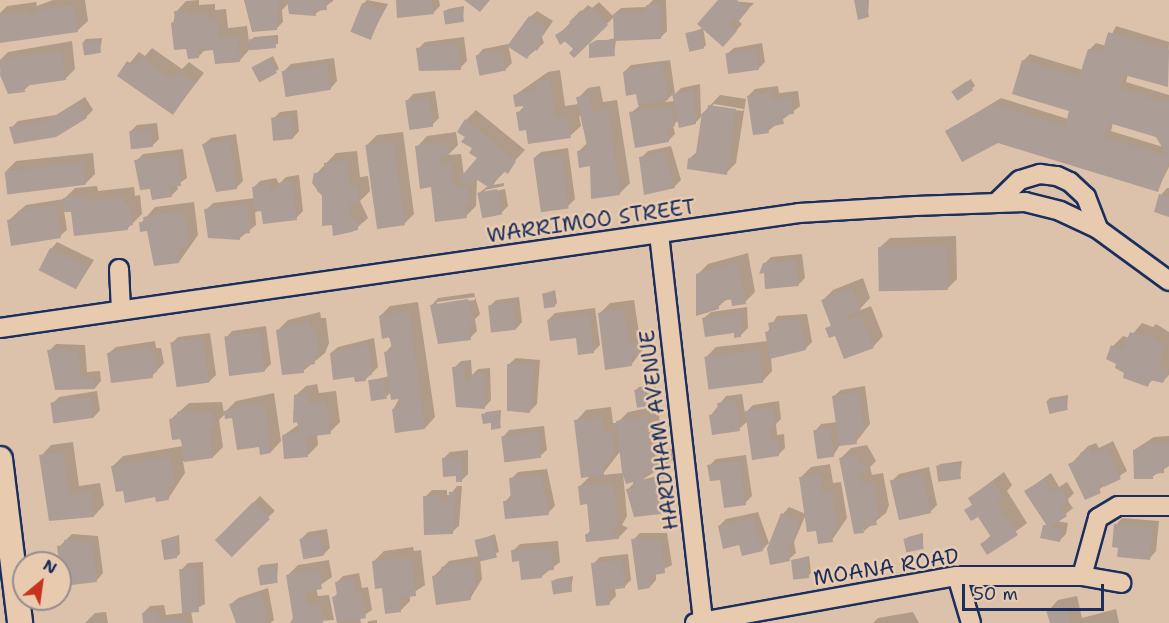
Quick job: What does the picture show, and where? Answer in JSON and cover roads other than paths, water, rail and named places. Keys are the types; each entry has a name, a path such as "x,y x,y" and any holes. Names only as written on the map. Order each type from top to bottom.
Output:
{"main road":[{"path":"0,467 20,623"}],"street":[{"path":"996,203 1020,180 1040,174 1057,176 1070,182 1086,197 1098,229"},
{"name":"WARRIMOO STREET","path":"0,328 799,213 996,203 1024,202 1060,211 1098,229 1169,281"},
{"name":"HARDHAM AVENUE","path":"659,234 699,622"},
{"path":"118,269 122,310"},
{"path":"1082,576 1098,518 1118,506 1169,506"},
{"path":"957,576 971,623"},
{"name":"MOANA ROAD","path":"699,622 957,576 1082,576 1121,583"}]}
